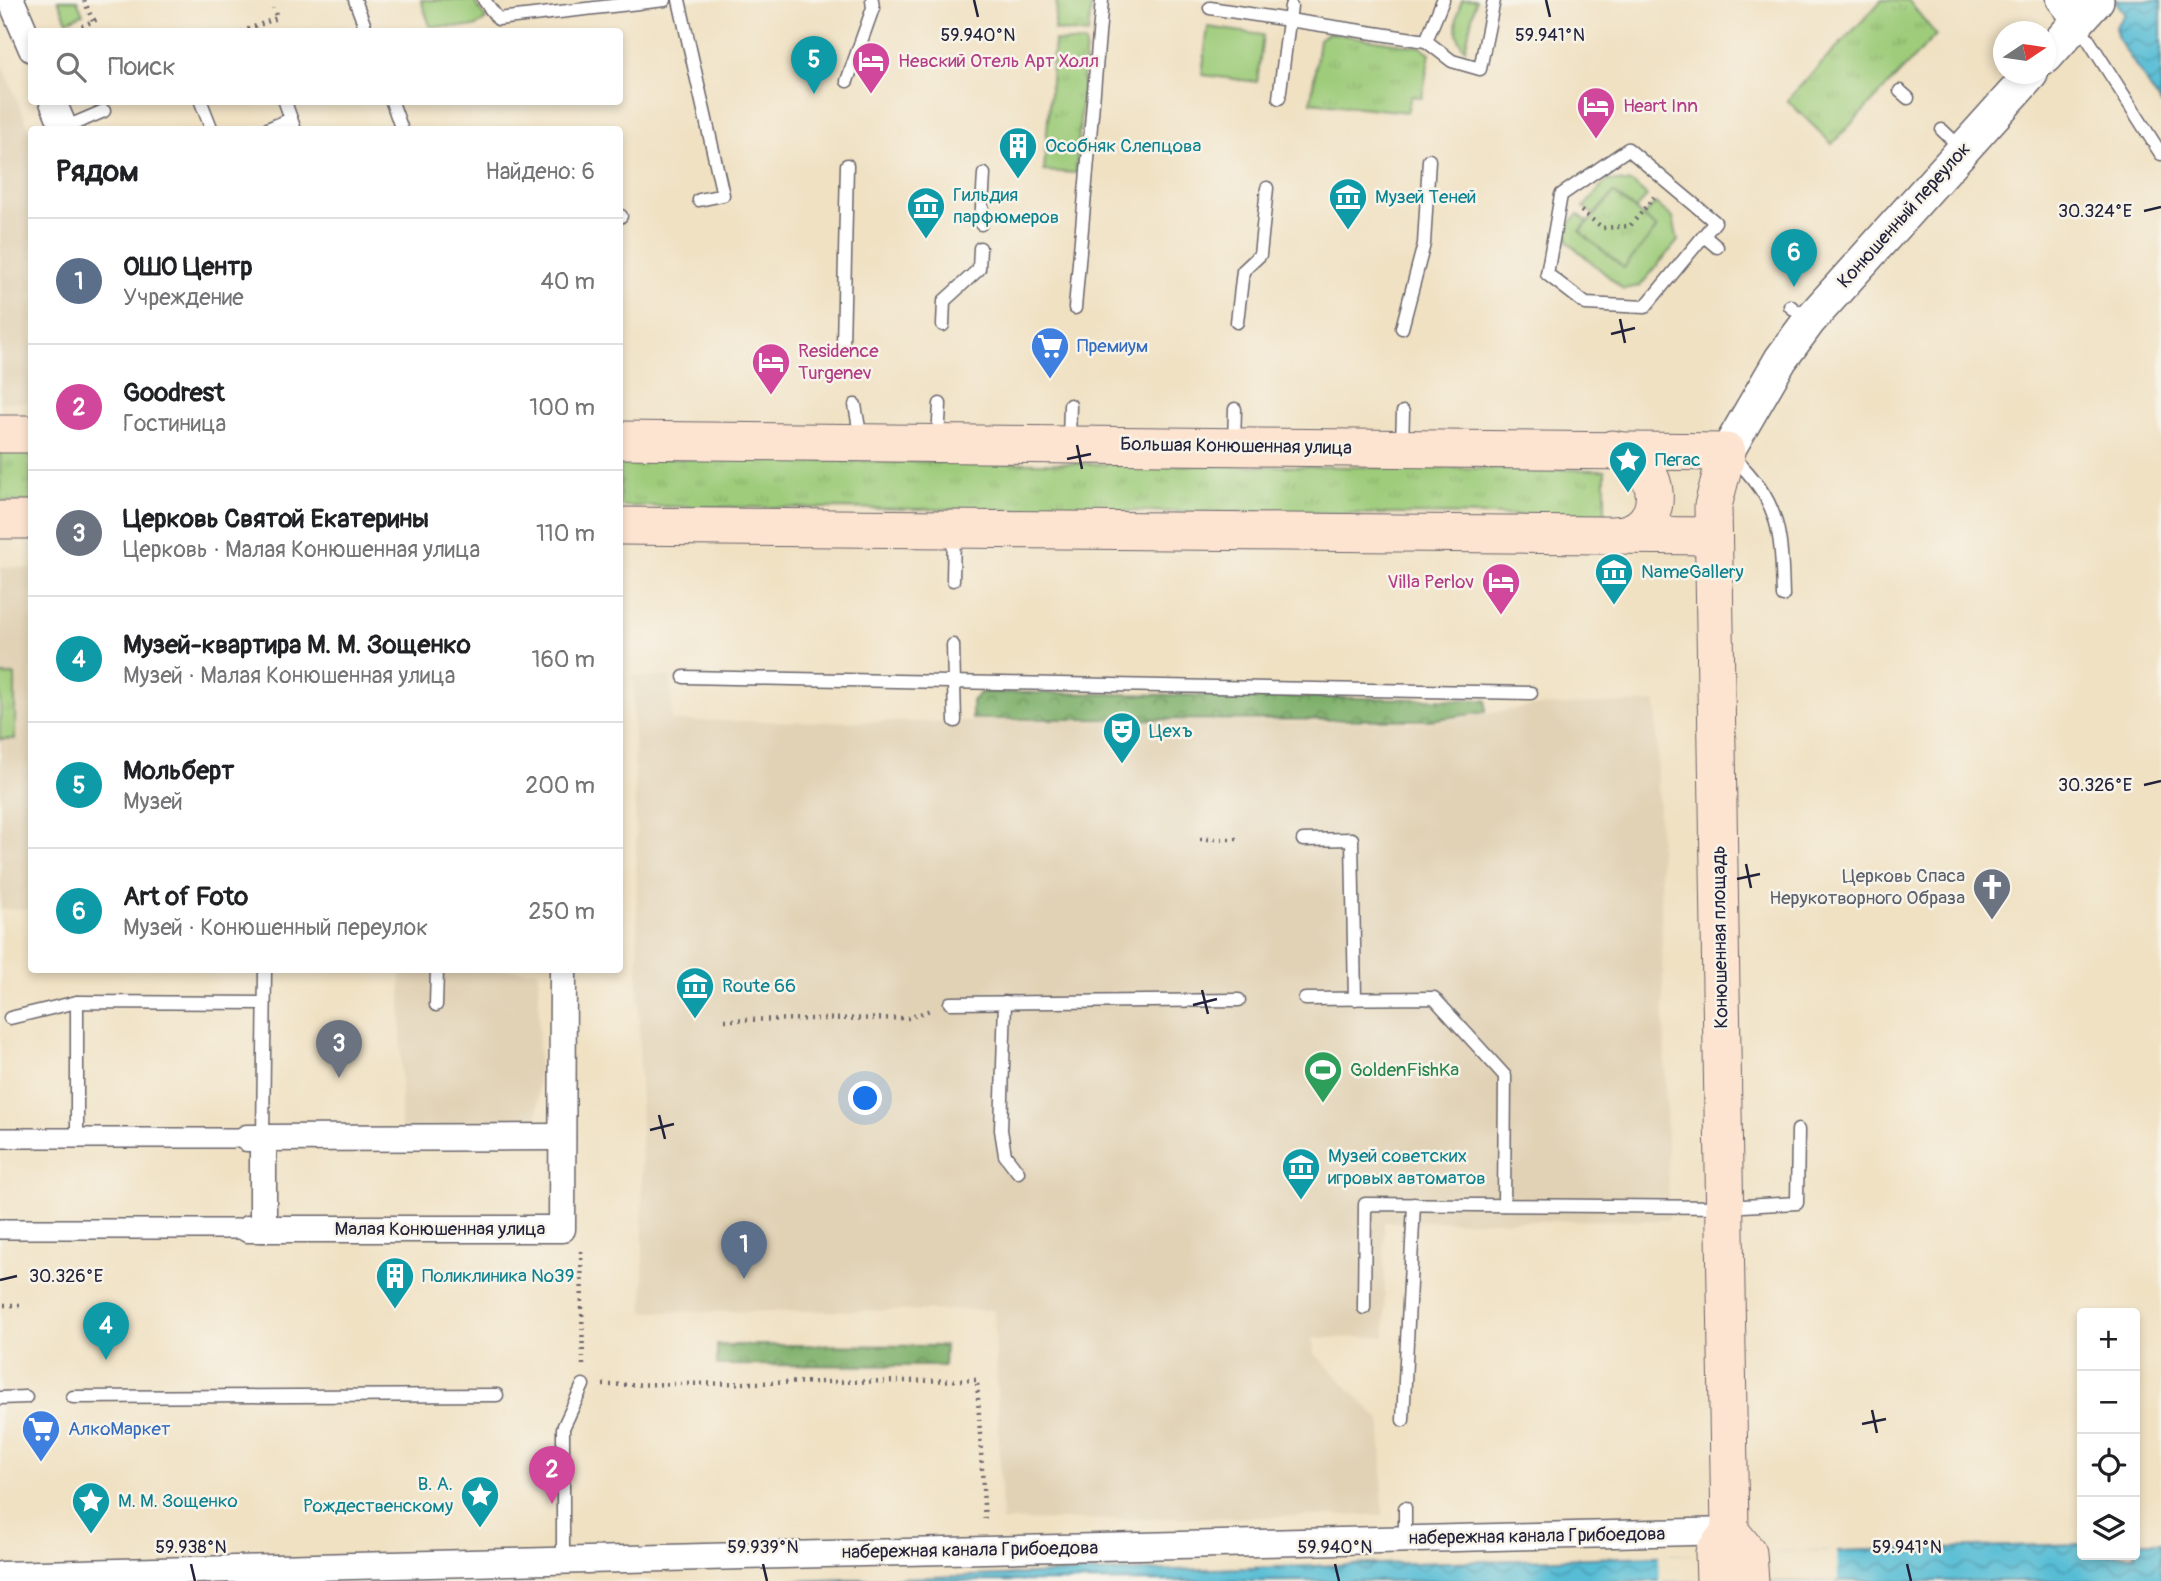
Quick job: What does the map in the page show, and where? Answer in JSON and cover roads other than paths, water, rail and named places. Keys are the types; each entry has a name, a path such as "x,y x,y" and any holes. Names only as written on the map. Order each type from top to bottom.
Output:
{"main road":[{"name":"Большая Конюшенная улица","path":"623,440 1234,446 1402,430 1611,449 1727,452"},
{"path":"0,434 28,434"},
{"path":"1611,449 1626,452 1639,460 1649,472 1654,487 1654,502 1649,517 1639,530 1611,535"},
{"name":"Конюшенная площадь","path":"1727,452 1713,506 1713,536 1731,1560"},
{"path":"0,520 28,520"},
{"path":"623,526 1713,536"}],"street":[{"path":"11,0 28,40"},
{"path":"2056,41 2078,7"},
{"name":"Конюшенный переулок","path":"1781,359 1800,313 1952,140 2019,84"},
{"path":"55,105 64,126"},
{"name":"Конюшенная площадь","path":"1727,452 1781,359"},
{"name":"Малая Конюшенная улица","path":"0,1229 562,1229 563,973"},
{"path":"0,1138 562,1137"},
{"path":"255,1138 256,1229"},
{"name":"набережная канала Грибоедова","path":"0,1575 1405,1539 1731,1560"}],"lane":[{"path":"355,0 365,28"},
{"path":"484,0 498,19 665,0"},
{"path":"679,0 723,195 699,200"},
{"path":"847,81 873,8 873,0"},
{"path":"1075,308 1102,0"},
{"path":"1426,41 1443,0"},
{"path":"1210,8 1426,41 1452,61 1480,69 1494,0"},
{"path":"1279,98 1291,6"},
{"path":"2078,7 2161,154"},
{"path":"202,105 210,126"},
{"path":"286,105 293,124"},
{"path":"393,105 401,126"},
{"path":"72,126 104,111"},
{"path":"1628,149 1715,222 1704,236 1645,307 1586,304 1547,274 1561,195 1628,149"},
{"path":"1402,328 1424,244 1429,160"},
{"path":"843,346 847,165"},
{"path":"981,224 984,174"},
{"path":"1237,322 1243,271 1260,255 1267,188"},
{"path":"1704,236 1717,247"},
{"path":"943,325 944,301 979,269 980,248"},
{"path":"938,443 940,404"},
{"path":"855,405 862,442"},
{"path":"1069,444 1070,405"},
{"path":"1234,446 1235,409"},
{"path":"1727,452 1774,508 1781,553 1783,596"},
{"path":"953,580 954,529"},
{"path":"953,645 955,721"},
{"path":"684,677 1531,693"},
{"path":"1303,840 1353,839 1355,999"},
{"path":"255,1138 265,973"},
{"path":"436,1005 437,973"},
{"path":"1305,999 1434,998 1505,1076 1504,1205"},
{"path":"950,1003 1239,1000"},
{"path":"10,1018 77,1002 264,1003"},
{"path":"77,1002 78,1138"},
{"path":"1004,1002 1002,1130 1005,1155 1018,1172"},
{"path":"1364,1308 1365,1204 1725,1207 1797,1203 1798,1130"},
{"path":"1403,1420 1415,1204"},
{"path":"563,1561 563,1428 583,1385"},
{"path":"73,1397 497,1395"},
{"path":"0,1398 26,1398"},
{"path":"1405,1508 1405,1539"}],"water":[{"path":"2115,0 2161,0 2161,104 2118,39 2115,27 2125,14"},
{"path":"2140,1542 2161,1542 2161,1581 789,1581 2077,1544 2077,1560 2140,1560"}],"place":[{"name":"Мольберт","path":"814,94"},
{"name":"Невский Отель Арт Холл","path":"871,95"},
{"name":"Heart Inn","path":"1596,140"},
{"name":"Особняк Слепцова","path":"1018,180"},
{"name":"Музей Теней","path":"1348,231"},
{"name":"Гильдия парфюмеров","path":"926,240"},
{"name":"Art of Foto","path":"1794,287"},
{"name":"Премиум","path":"1050,380"},
{"name":"Residence Turgenev","path":"771,396"},
{"name":"Пегас","path":"1628,494"},
{"name":"NameGallery","path":"1614,606"},
{"name":"Villa Perlov","path":"1501,616"},
{"name":"Цехъ","path":"1122,765"},
{"name":"Церковь Спаса Нерукотворного Образа","path":"1992,921"},
{"name":"Route 66","path":"695,1020"},
{"name":"Церковь Cвятой Екатерины","path":"339,1078"},
{"name":"GoldenFishKa","path":"1323,1104"},
{"name":"Музей советских игровых автоматов","path":"1301,1201"},
{"name":"ОШО Центр","path":"744,1279"},
{"name":"Поликлиника №39","path":"395,1310"},
{"name":"Музей-квартира М. М. Зощенко","path":"106,1360"},
{"name":"АлкоМаркет","path":"41,1463"},
{"name":"Goodrest","path":"552,1504"},
{"name":"В. А. Рождественскому","path":"480,1529"},
{"name":"М. М. Зощенко","path":"91,1535"}]}
